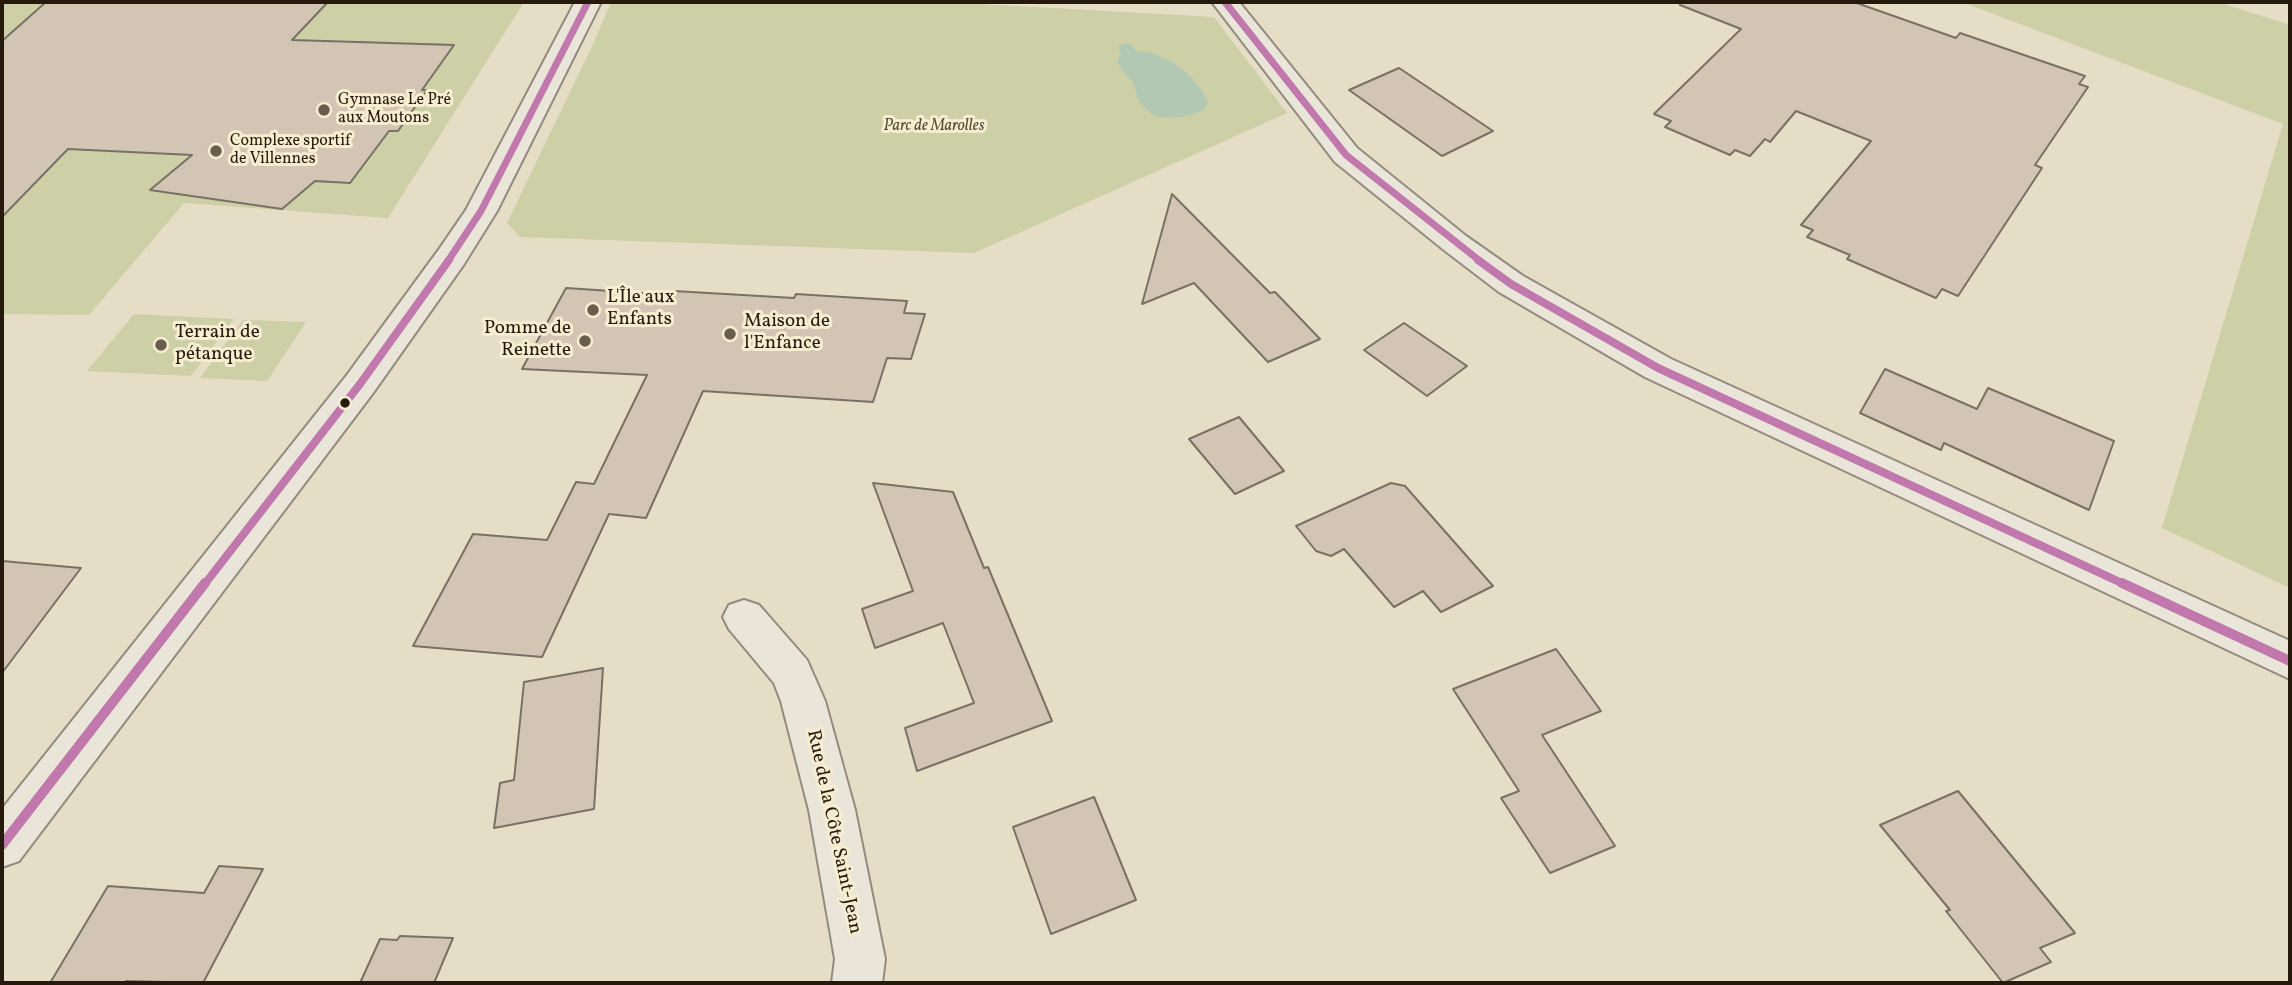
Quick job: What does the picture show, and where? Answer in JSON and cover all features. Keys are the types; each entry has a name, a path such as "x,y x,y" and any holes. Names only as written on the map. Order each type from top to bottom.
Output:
{"street":[{"path":"2,845 360,384 452,256 481,211 589,2"},
{"path":"1225,2 1346,155 1455,243 1511,284 1658,368 2290,662"},
{"name":"Rue de la Côte Saint-Jean","path":"744,617 792,673 803,701 837,837 860,959 856,983"}],"green space":[{"name":"Complexe sportif de Villennes","path":"2,2 524,2 388,218 184,203 89,315 5,314 2,317"},
{"name":"Parc de Marolles","path":"611,2 945,2 1214,17 1287,113 974,253 520,237 507,223"},
{"path":"1962,2 2218,2 2290,25 2290,588 2162,528 2283,124"},
{"name":"Terrain de pétanque","path":"134,314 234,319 191,376 87,371"},
{"name":"Terrain de pétanque","path":"243,320 306,322 267,381 200,378"}],"shaded area":[{"path":"1131,44 1136,51 1169,60 1188,74 1208,102 1204,110 1168,118 1151,113 1137,97 1134,85 1117,61 1121,54 1118,47"}],"building":[{"name":"Complexe sportif de Villennes","path":"46,2 328,2 292,40 454,45 422,90 427,90 398,131 389,131 350,183 315,181 282,209 150,190 192,155 68,149 2,217 2,41"},
{"path":"1680,2 1854,2 1956,38 1960,33 2085,76 2079,84 2088,87 2035,165 2042,168 1958,296 1942,289 1936,298 1847,259 1850,255 1807,237 1813,230 1801,225 1871,141 1796,111 1770,142 1765,139 1750,156 1735,150 1730,155 1665,127 1671,121 1654,114 1741,29 1680,5"},
{"path":"1399,68 1493,131 1442,156 1349,90"},
{"path":"1172,194 1270,293 1275,292 1320,339 1268,362 1194,283 1142,304"},
{"path":"566,288 672,295 674,291 794,298 796,294 907,301 904,313 925,314 911,359 887,358 873,402 703,391 646,518 609,514 542,657 413,646 473,534 547,540 576,482 594,484 647,375 522,369"},
{"path":"1404,323 1467,366 1427,396 1364,350"},
{"path":"1885,369 1977,409 1988,388 2114,441 2089,510 1944,443 1941,450 1860,413"},
{"path":"1239,417 1284,471 1235,494 1189,439"},
{"path":"873,483 953,492 984,568 988,567 1052,721 917,771 905,728 974,703 943,623 875,648 862,609 913,591"},
{"path":"1391,483 1405,486 1493,586 1441,612 1423,591 1394,607 1344,549 1331,556 1316,551 1296,526"},
{"path":"2,561 81,568 2,673"},
{"path":"1556,649 1601,711 1542,735 1615,846 1550,873 1501,798 1519,791 1453,689"},
{"path":"603,668 594,809 494,828 500,783 514,780 524,682"},
{"path":"1958,791 2075,933 2040,948 2051,962 2003,983 1946,911 1950,910 1880,825"},
{"path":"1094,797 1136,900 1051,934 1013,827"},
{"path":"219,866 263,869 203,983 50,983 108,886 204,893"},
{"path":"400,936 453,938 434,983 360,983 380,939 397,940"}],"transit line":[{"path":"2,845 360,384 452,256 481,211 588,2"},
{"path":"1225,2 1346,155 1455,243 1511,284 1658,368 2290,661"}],"place":[{"name":"Gymnase Le Pré aux Moutons","path":"324,110"},
{"name":"Complexe sportif de Villennes","path":"216,151"},
{"name":"L'Île aux Enfants","path":"593,310"},
{"name":"Maison de l'Enfance","path":"730,334"},
{"name":"Pomme de Reinette","path":"585,341"},
{"name":"Terrain de pétanque","path":"161,345"}]}
